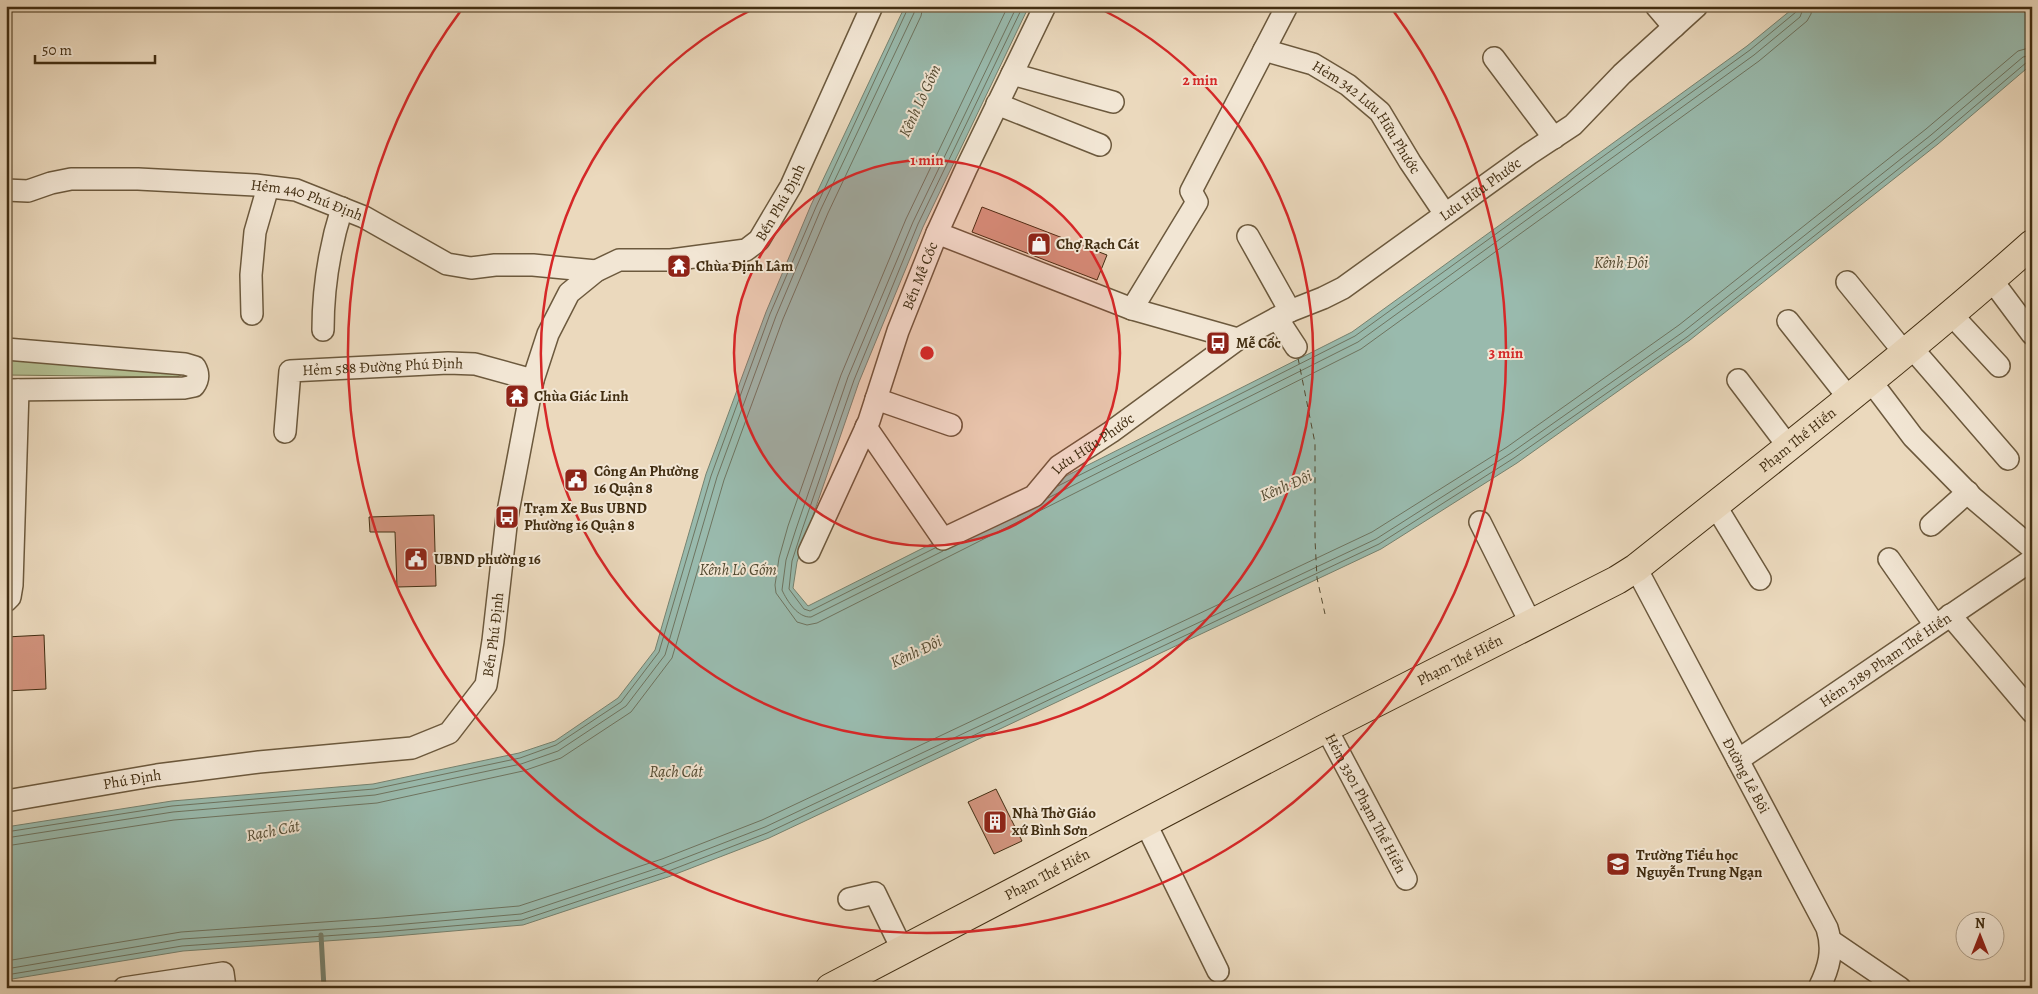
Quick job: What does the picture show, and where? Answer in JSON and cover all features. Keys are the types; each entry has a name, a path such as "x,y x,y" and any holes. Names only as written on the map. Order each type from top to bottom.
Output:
{"main road":[{"name":"Phạm Thế Hiển","path":"830,988 1326,728 1617,580 1636,568 1870,380 2031,245"}],"street":[{"name":"Bến Phú Định","path":"258,762 412,748 449,733 486,685 493,641 506,517 533,380 548,334 569,293 596,270 620,260 671,260 746,250 759,240 791,186 872,6"},
{"name":"Bến Mễ Cốc","path":"810,552 866,428 898,331 937,233 1045,6"},
{"path":"1132,309 1197,202 1190,190 1287,6"},
{"path":"1656,6 1674,28"},
{"name":"Lưu Hữu Phước","path":"866,428 943,539 1034,496 1059,466 1111,432 1238,339 1284,314 1342,288 1573,125 1622,74 1697,6"},
{"name":"Hẻm 342 Lưu Hữu Phước","path":"1264,50 1313,64 1348,85 1380,112 1410,162 1445,214"},
{"path":"1494,58 1554,138"},
{"path":"1012,74 1113,102"},
{"path":"997,104 1100,145"},
{"name":"Hẻm 440 Phú Định","path":"6,190 28,191 51,183 71,179 138,179 268,186 296,190 364,217 447,264 471,268 533,265 596,270"},
{"path":"252,314 251,275 255,232 268,186"},
{"path":"323,330 323,299 326,271 332,240 342,208"},
{"path":"937,233 1132,309 1238,339"},
{"path":"1248,236 1284,314 1296,347"},
{"path":"1991,279 2032,334"},
{"path":"1847,282 2008,459"},
{"path":"1950,313 1999,366"},
{"path":"1788,321 1848,397"},
{"path":"6,349 185,364 195,367 198,372 198,380 194,386 184,388 12,390 12,585 10,597 6,601"},
{"name":"Hẻm 588 Đường Phú Định","path":"285,432 290,371 448,363 475,364 533,380"},
{"path":"1738,380 1788,446"},
{"path":"1870,380 1913,436 1968,492 2032,548"},
{"path":"876,399 952,425"},
{"path":"1932,525 1968,492"},
{"path":"1715,505 1760,579"},
{"path":"1480,522 1531,624"},
{"path":"1889,559 1943,620 2032,712"},
{"name":"Hẻm 3189 Phạm Thế Hiển","path":"1738,760 2032,560"},
{"name":"Đường Lê Bôi","path":"1636,568 1790,855 1827,928 1831,941 1830,957 1826,973 1819,988"},
{"name":"Hẻm 3301 Phạm Thế Hiển","path":"1326,728 1406,879"},
{"name":"Phú Định","path":"6,801 157,775 258,762"},
{"path":"1145,822 1218,971"},
{"path":"849,900 875,893 903,951"},
{"path":"1831,941 1900,988"},
{"path":"124,988 223,973 225,988"}],"green space":[{"path":"6,355 185,373 177,377 6,375"}],"water":[{"path":"905,6 1029,6 923,227 859,382 797,562 793,588 808,606 1352,332 1747,46 1796,6 2032,6 2032,64 1938,144 1690,340 1517,463 1381,549 769,838 668,877 523,925 183,951 6,980 6,827 172,801 373,784 519,753 555,741 618,698 655,650 706,474 766,312 811,205"}],"building":[{"name":"Chợ Rạch Cát","path":"982,207 1107,255 1097,280 972,232"},
{"name":"UBND phường 16","path":"434,515 436,586 397,587 395,532 370,532 369,517"},
{"path":"44,635 46,689 6,691 6,637"},
{"name":"Nhà Thờ Giáo xứ Bình Sơn","path":"996,789 1022,841 994,854 968,802"}],"waterway":[{"path":"321,935 324,988"}],"ferry route":[{"path":"1298,358 1315,443 1317,578 1325,614"}],"place":[{"name":"Chợ Rạch Cát","path":"1039,244"},
{"name":"Chùa Định Lâm","path":"679,266"},
{"name":"Mễ Cốc","path":"1218,343"},
{"name":"Chùa Giác Linh","path":"517,396"},
{"name":"Công An Phường 16 Quận 8","path":"576,480"},
{"name":"Trạm Xe Bus UBND Phường 16 Quận 8","path":"507,517"},
{"name":"UBND phường 16","path":"416,559"},
{"name":"Nhà Thờ Giáo xứ Bình Sơn","path":"995,822"},
{"name":"Trường Tiểu học Nguyễn Trung Ngạn","path":"1618,864"}],"water label":[{"name":"Kênh Lò Gốm","path":"920,101"},
{"name":"Kênh Đôi","path":"1621,263"},
{"name":"Kênh Đôi","path":"1286,486"},
{"name":"Kênh Lò Gốm","path":"738,570"},
{"name":"Kênh Đôi","path":"916,652"},
{"name":"Rạch Cát","path":"676,772"},
{"name":"Rạch Cát","path":"273,831"}]}
